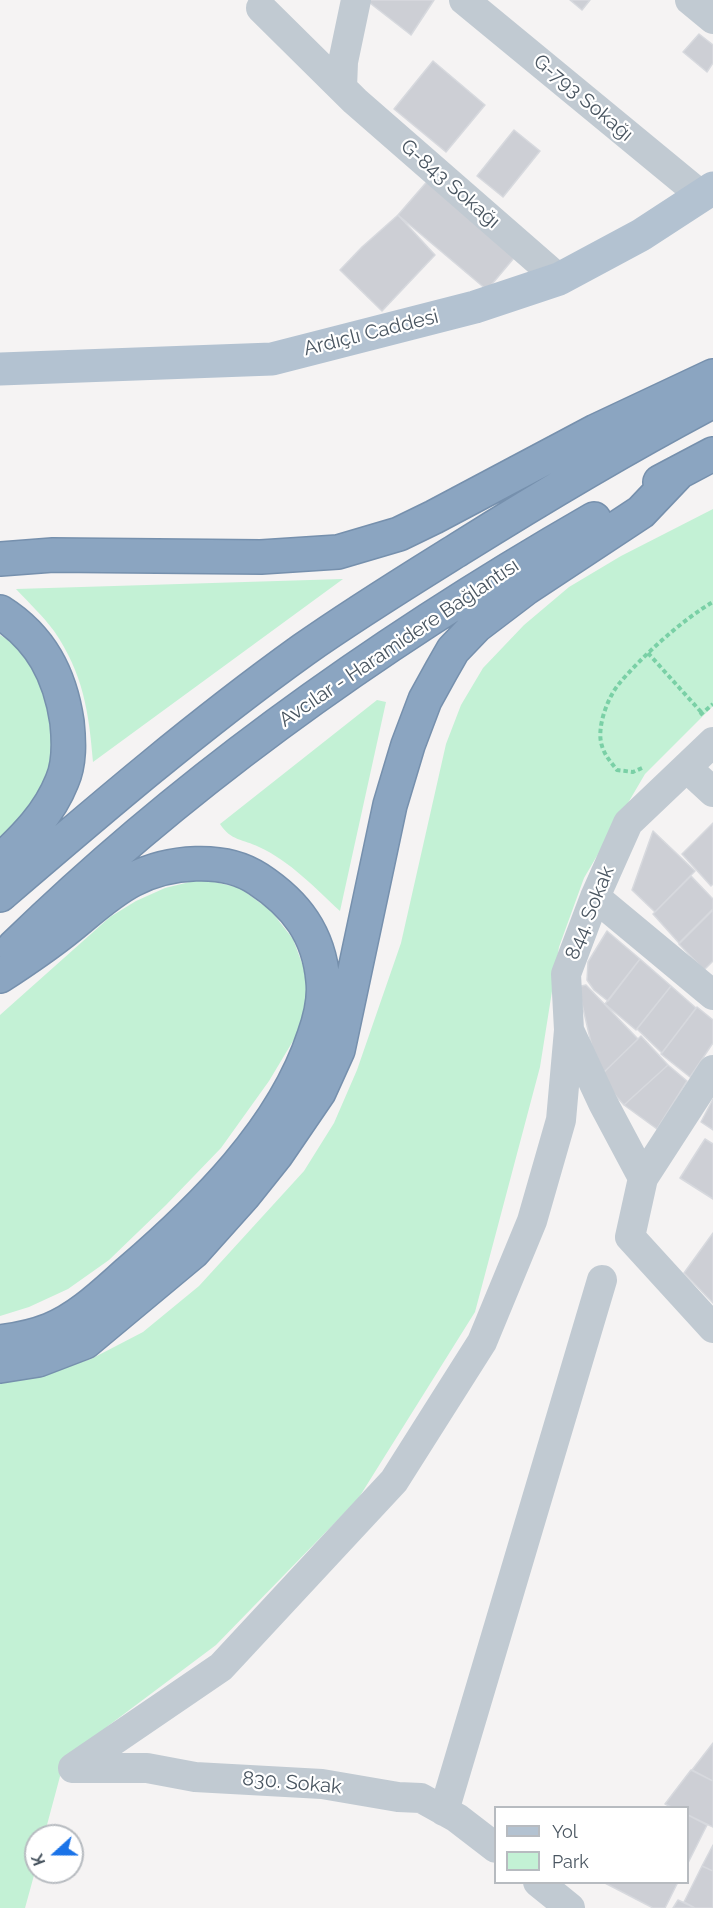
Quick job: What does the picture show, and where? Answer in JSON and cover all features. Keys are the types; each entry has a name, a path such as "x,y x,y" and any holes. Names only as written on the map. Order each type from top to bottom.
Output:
{"highway":[{"path":"0,559 53,555 261,557 338,552 399,534 596,432 713,376"},
{"path":"0,895 144,773 302,651 369,605 531,504 643,438 713,401"},
{"name":"Avcılar - Haramidere Bağlantısı","path":"0,961 51,911 136,836 248,747 345,675 547,546 713,454"},
{"path":"0,1366 38,1360 85,1342 193,1252 276,1155 319,1092 338,1050 390,805 408,745 425,700 453,650 477,626 526,588 641,512 679,472"},
{"path":"0,612 20,626 39,648 54,672 64,700 70,743 63,781 45,812 29,834 0,861"},
{"path":"0,976 133,879 164,868 193,864 224,866 252,874 279,892 304,919 317,949 323,982 320,1018 306,1061 285,1099 260,1136 216,1190 169,1237 91,1305 51,1330 0,1342"}],"main road":[{"name":"Ardıçlı Caddesi","path":"0,369 272,359 475,307 559,279 641,234 707,192"}],"street":[{"path":"342,88 343,62 356,0"},
{"name":"G-793 Sokağı","path":"464,0 707,192"},
{"path":"690,0 713,19"},
{"name":"G-843 Sokağı","path":"261,8 342,88 559,279"},
{"name":"844. Sokak","path":"643,1178 603,1103 569,1030 566,974 595,897 628,823 687,768 704,731"},
{"path":"687,768 713,792"},
{"path":"595,897 713,995"},
{"name":"830. Sokak","path":"494,1847 457,1818 421,1798 398,1797 322,1784 195,1777 147,1768 73,1768 221,1667 394,1481 482,1341 532,1221 561,1120 569,1030"},
{"path":"713,1070 643,1178 630,1237 713,1328"},
{"path":"444,1811 602,1280"},
{"path":"540,1884 570,1908"}],"path":[{"path":"650,765 633,772 617,770 608,759 601,744 601,730 606,708 617,687 648,653 713,602"},
{"path":"648,653 702,713 704,731"},
{"path":"702,713 713,704"}],"green space":[{"path":"713,509 713,706 645,774 584,878 559,947 540,1067 475,1312 358,1499 216,1645 108,1726 62,1769 47,1824 24,1824 24,1884 32,1884 25,1908 0,1908 0,1382 34,1377 91,1359 143,1332 199,1286 304,1171 334,1123 357,1070 401,943 446,744 461,705 483,668 524,625 569,587 621,556"},
{"path":"343,579 93,762 87,710 72,662 54,631 16,589"},
{"path":"0,635 18,649 33,666 43,686 54,732 53,755 38,798 21,819 0,837"},
{"path":"377,700 386,702 340,911 281,860 259,847 233,837 220,824"},
{"path":"202,879 240,888 271,911 293,939 303,966 309,999 296,1036 269,1081 221,1148 109,1260 68,1289 29,1307 0,1316 0,1015 110,917 136,901 165,888"}],"building":[{"path":"366,0 434,0 411,35"},
{"path":"570,0 590,0 582,10"},
{"path":"699,34 713,45 713,63 707,72 683,52"},
{"path":"433,61 485,105 446,152 394,109"},
{"path":"514,130 540,151 503,197 477,176"},
{"path":"431,177 519,252 487,290 398,215"},
{"path":"398,215 435,255 382,311 340,270"},
{"path":"713,823 713,884 711,886 682,854"},
{"path":"653,831 695,871 655,912 632,890"},
{"path":"691,876 713,899 713,909 679,943 653,914"},
{"path":"713,910 713,961 704,970 679,944"},
{"path":"607,931 640,959 608,1001 594,990 587,980 588,962"},
{"path":"640,959 671,986 636,1030 605,1004"},
{"path":"586,985 638,1039 599,1077 579,991 581,986"},
{"path":"671,986 696,1008 662,1053 637,1029"},
{"path":"697,1007 713,1020 713,1043 690,1077 661,1054"},
{"path":"641,1036 668,1065 624,1105 599,1077"},
{"path":"668,1065 687,1081 657,1129 624,1105"},
{"path":"713,1099 713,1130 701,1122"},
{"path":"705,1139 713,1144 713,1199 680,1178"},
{"path":"713,1233 713,1303 684,1273"},
{"path":"713,1743 713,1781 692,1770"},
{"path":"691,1770 713,1781 713,1827 689,1815 689,1806 665,1804"},
{"path":"689,1816 707,1825 689,1861"},
{"path":"713,1845 713,1871 702,1866"},
{"path":"702,1866 713,1871 713,1908 695,1908 684,1902"},
{"path":"607,1884 677,1884 665,1908 653,1908"},
{"path":"678,1900 695,1908 673,1908"}]}
